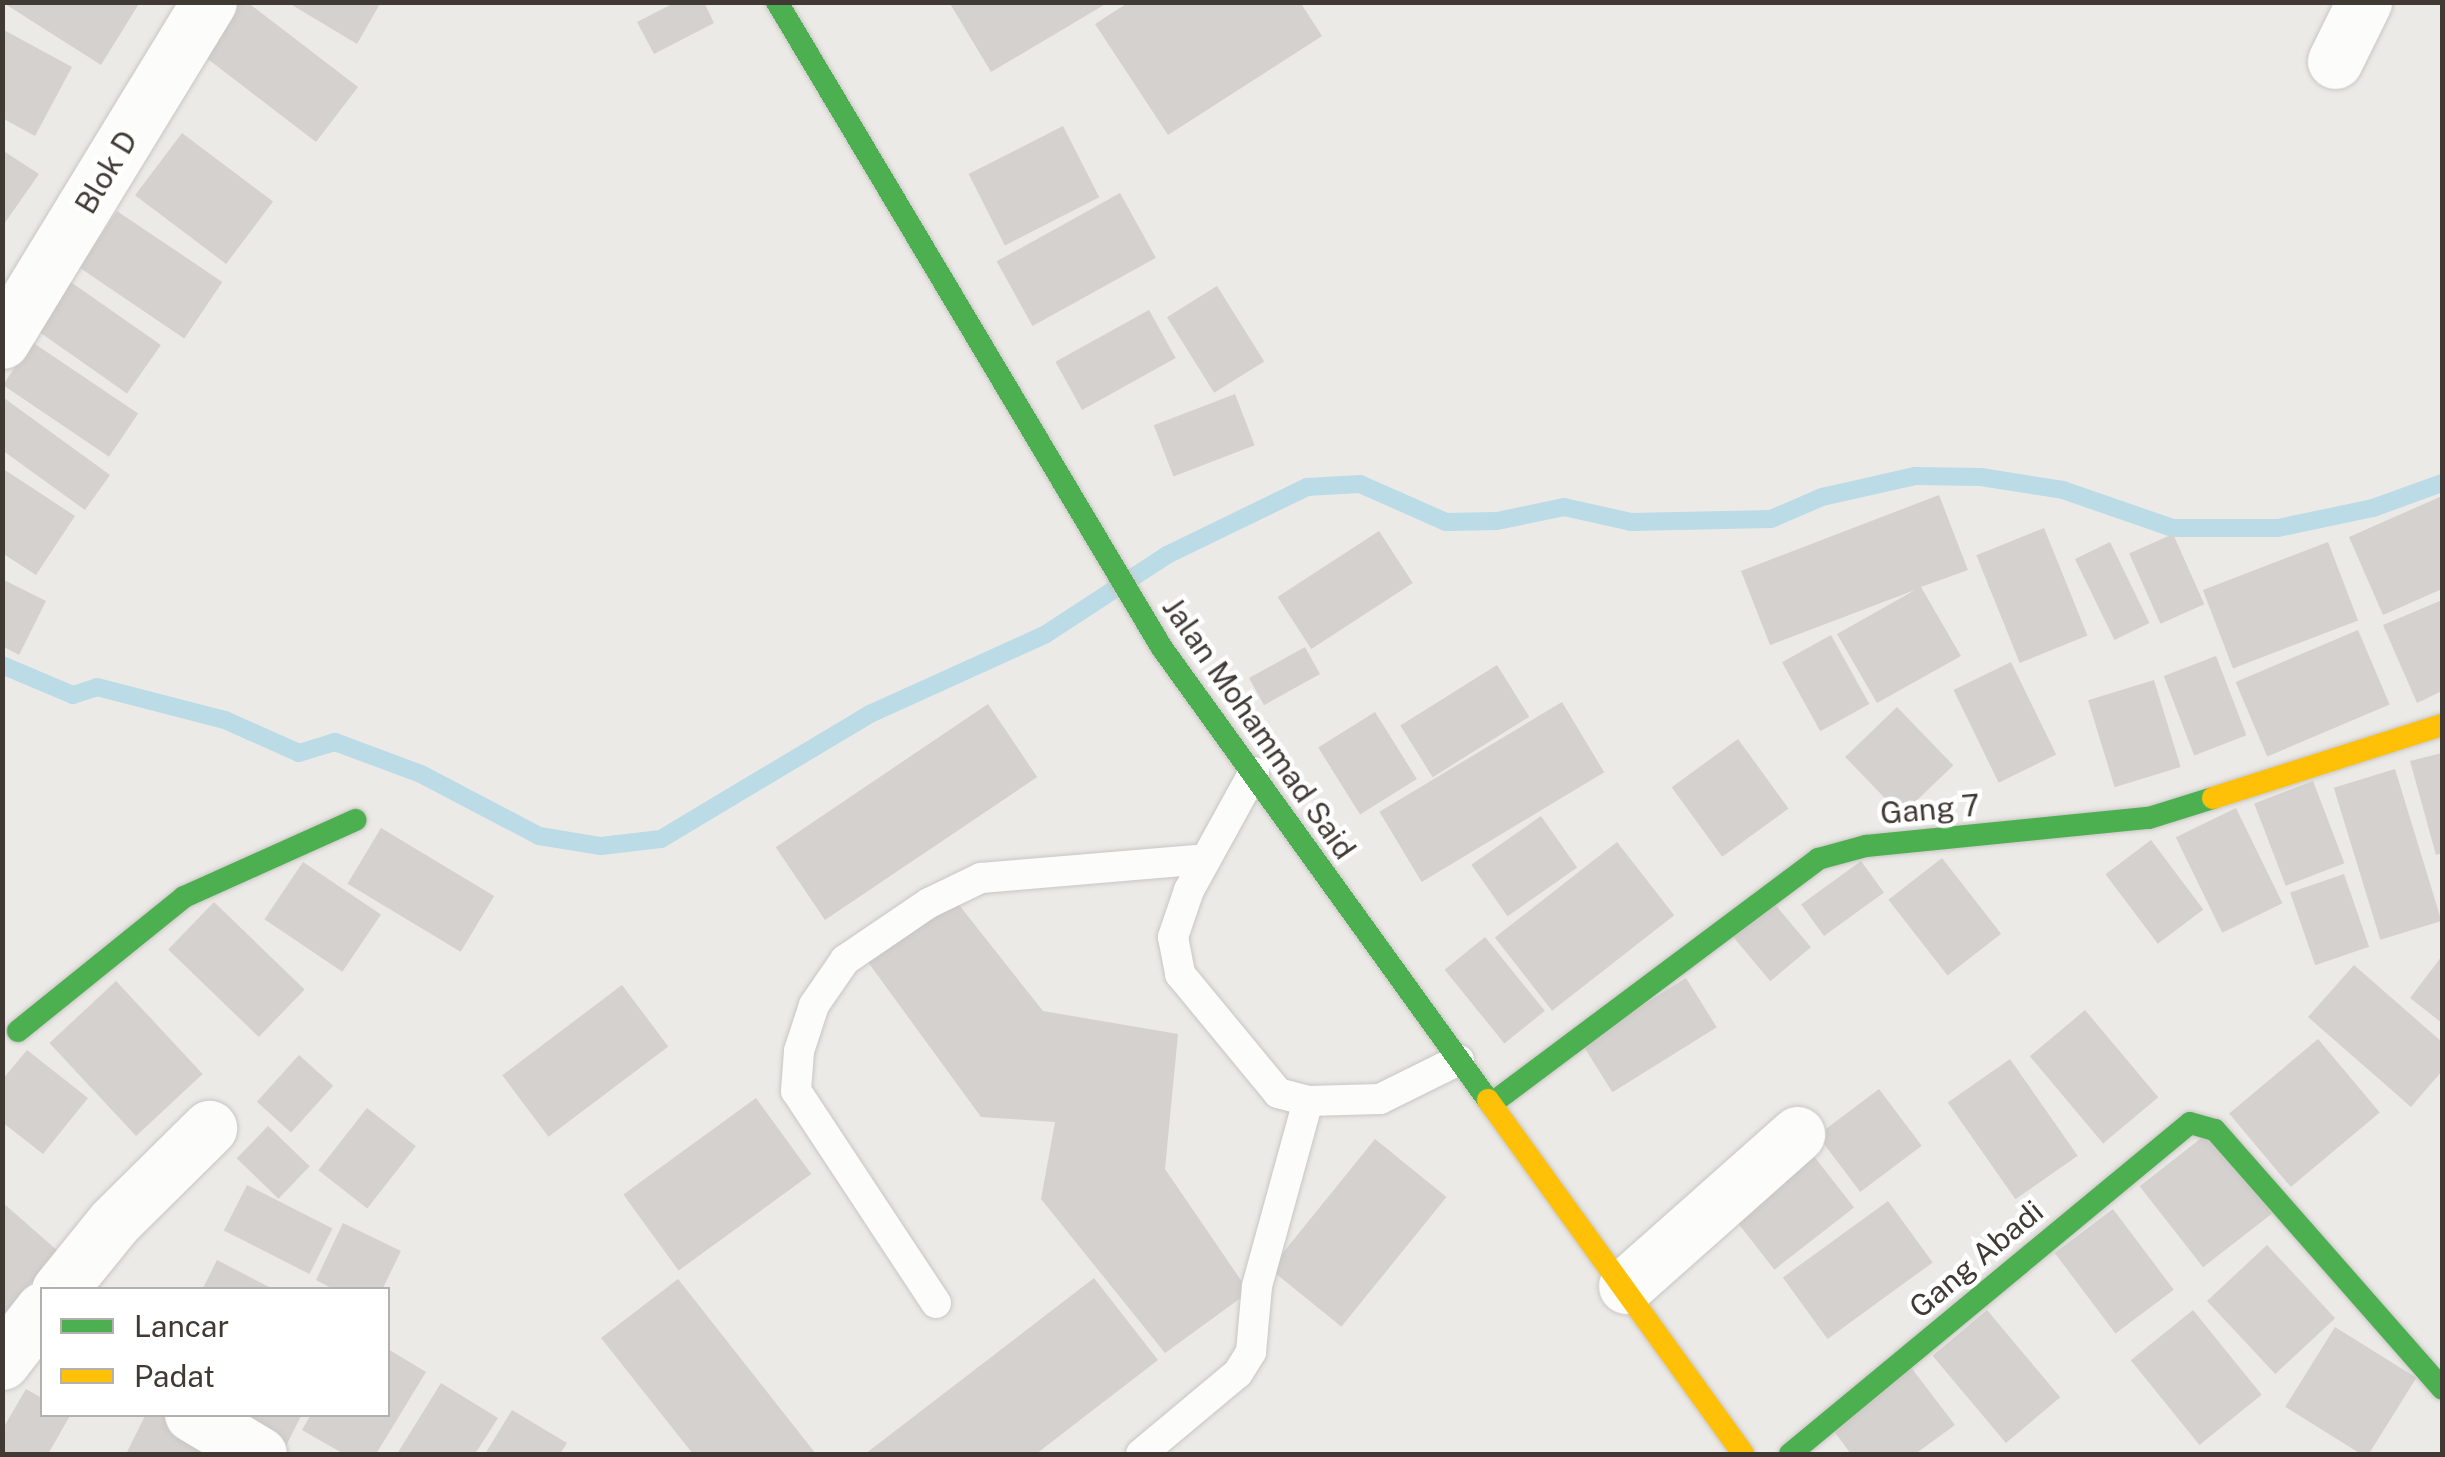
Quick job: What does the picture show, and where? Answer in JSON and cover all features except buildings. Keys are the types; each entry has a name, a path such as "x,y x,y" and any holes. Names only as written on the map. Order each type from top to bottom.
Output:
{"street":[{"name":"Blok D","path":"2,341 210,2"},
{"name":"Jalan Mohammad Said","path":"778,2 1162,648 1626,1286 1743,1454"},
{"path":"2335,61 2364,2"},
{"name":"Gang 7","path":"1492,1104 1818,859 1866,846 2149,818 2442,725"},
{"path":"8,1030 184,897 354,820"},
{"name":"Gang Abadi","path":"1790,1454 2180,1127 2207,1125 2442,1388"},
{"path":"61,1287 114,1222 208,1128"},
{"path":"1626,1286 1797,1134"},
{"path":"2,1362 40,1313"},
{"path":"197,1417 259,1454"}],"lane":[{"path":"1254,772 1205,859 1174,937 1180,974 1278,1093 1308,1101 1380,1099 1460,1060"},
{"path":"936,1303 796,1091 799,1051 814,1004 845,960 929,903 981,878 1205,859"},
{"path":"1140,1454 1238,1373 1250,1352 1256,1286 1308,1101"}],"waterway":[{"path":"2,665 73,695 97,687 225,720 299,753 335,742 421,774 539,836 601,846 661,839 870,714 1046,634 1167,555 1307,487 1360,484 1446,522 1497,521 1564,507 1631,522 1771,519 1822,497 1915,476 1981,477 2063,490 2173,528 2278,528 2373,508 2442,483"}],"traffic: fast":[{"path":"777,2 1162,648 1488,1100"},
{"path":"1491,1104 1818,859 1866,846 2149,818 2213,798"},
{"path":"18,1031 184,897 355,820"},
{"path":"1790,1454 2190,1123 2215,1130 2442,1388"}],"traffic: slow":[{"path":"2213,798 2442,725"},
{"path":"1488,1100 1743,1454"}]}
